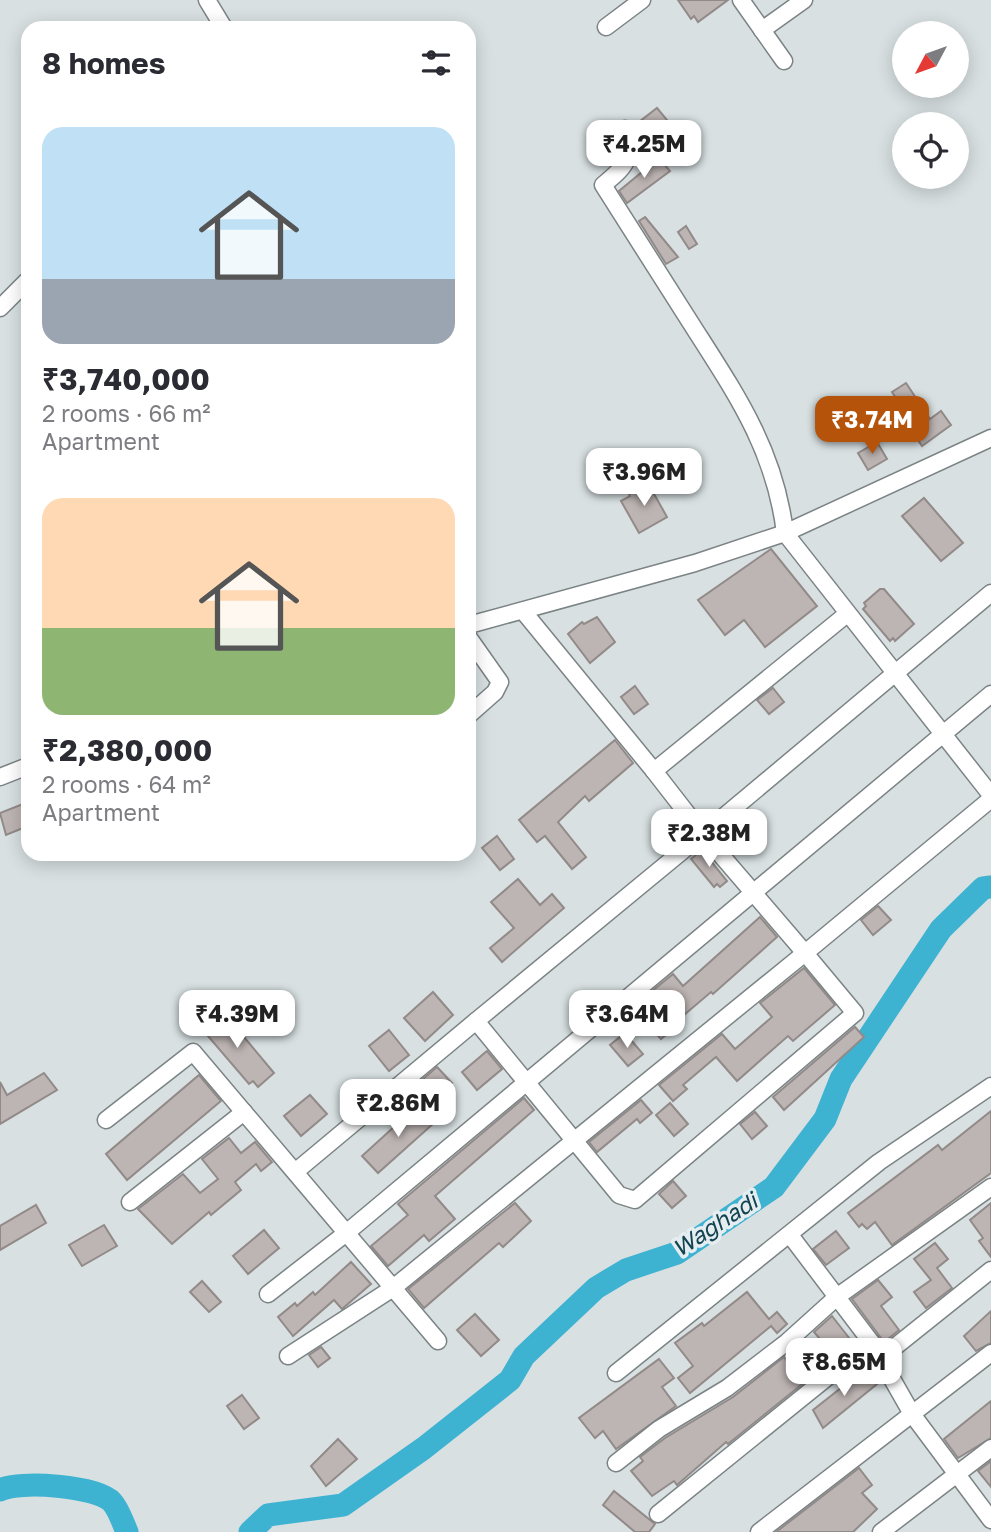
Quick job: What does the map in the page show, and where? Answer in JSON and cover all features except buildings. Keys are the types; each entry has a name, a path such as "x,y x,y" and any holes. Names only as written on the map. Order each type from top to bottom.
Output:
{"street":[{"path":"207,0 220,21"},
{"path":"606,27 642,0"},
{"path":"741,0 784,61"},
{"path":"762,30 804,0"},
{"path":"288,1356 393,1288 806,953 991,797 785,533 781,502 767,453 746,408 603,185 628,159 631,148 625,130"},
{"path":"1,304 21,286"},
{"path":"476,623 695,563 785,533 991,438"},
{"path":"295,1172 991,593"},
{"path":"476,1021 619,1195 635,1200 855,1013 703,834 523,611"},
{"path":"654,771 847,614"},
{"path":"476,648 500,682 495,692 476,709"},
{"path":"268,1294 345,1234 991,694"},
{"path":"0,777 21,769"},
{"path":"106,1120 193,1052 438,1341"},
{"path":"616,1373 879,1161 991,1086"},
{"path":"130,1202 244,1112"},
{"path":"616,1463 659,1429 727,1388 787,1342 838,1296 990,1189"},
{"path":"790,1235 871,1342 912,1414 991,1520"},
{"path":"881,1358 991,1270"},
{"path":"658,1514 871,1342"},
{"path":"760,1532 991,1353"},
{"path":"880,1532 991,1448"}],"waterway":[{"name":"Waghadi","path":"250,1532 268,1515 343,1505 424,1448 510,1380 524,1356 596,1288 626,1270 677,1253 774,1187 825,1119 841,1079 941,929 983,888 991,887"},
{"name":"Waghadi","path":"0,1490 23,1485 40,1485 104,1496 112,1502 127,1532"}]}
